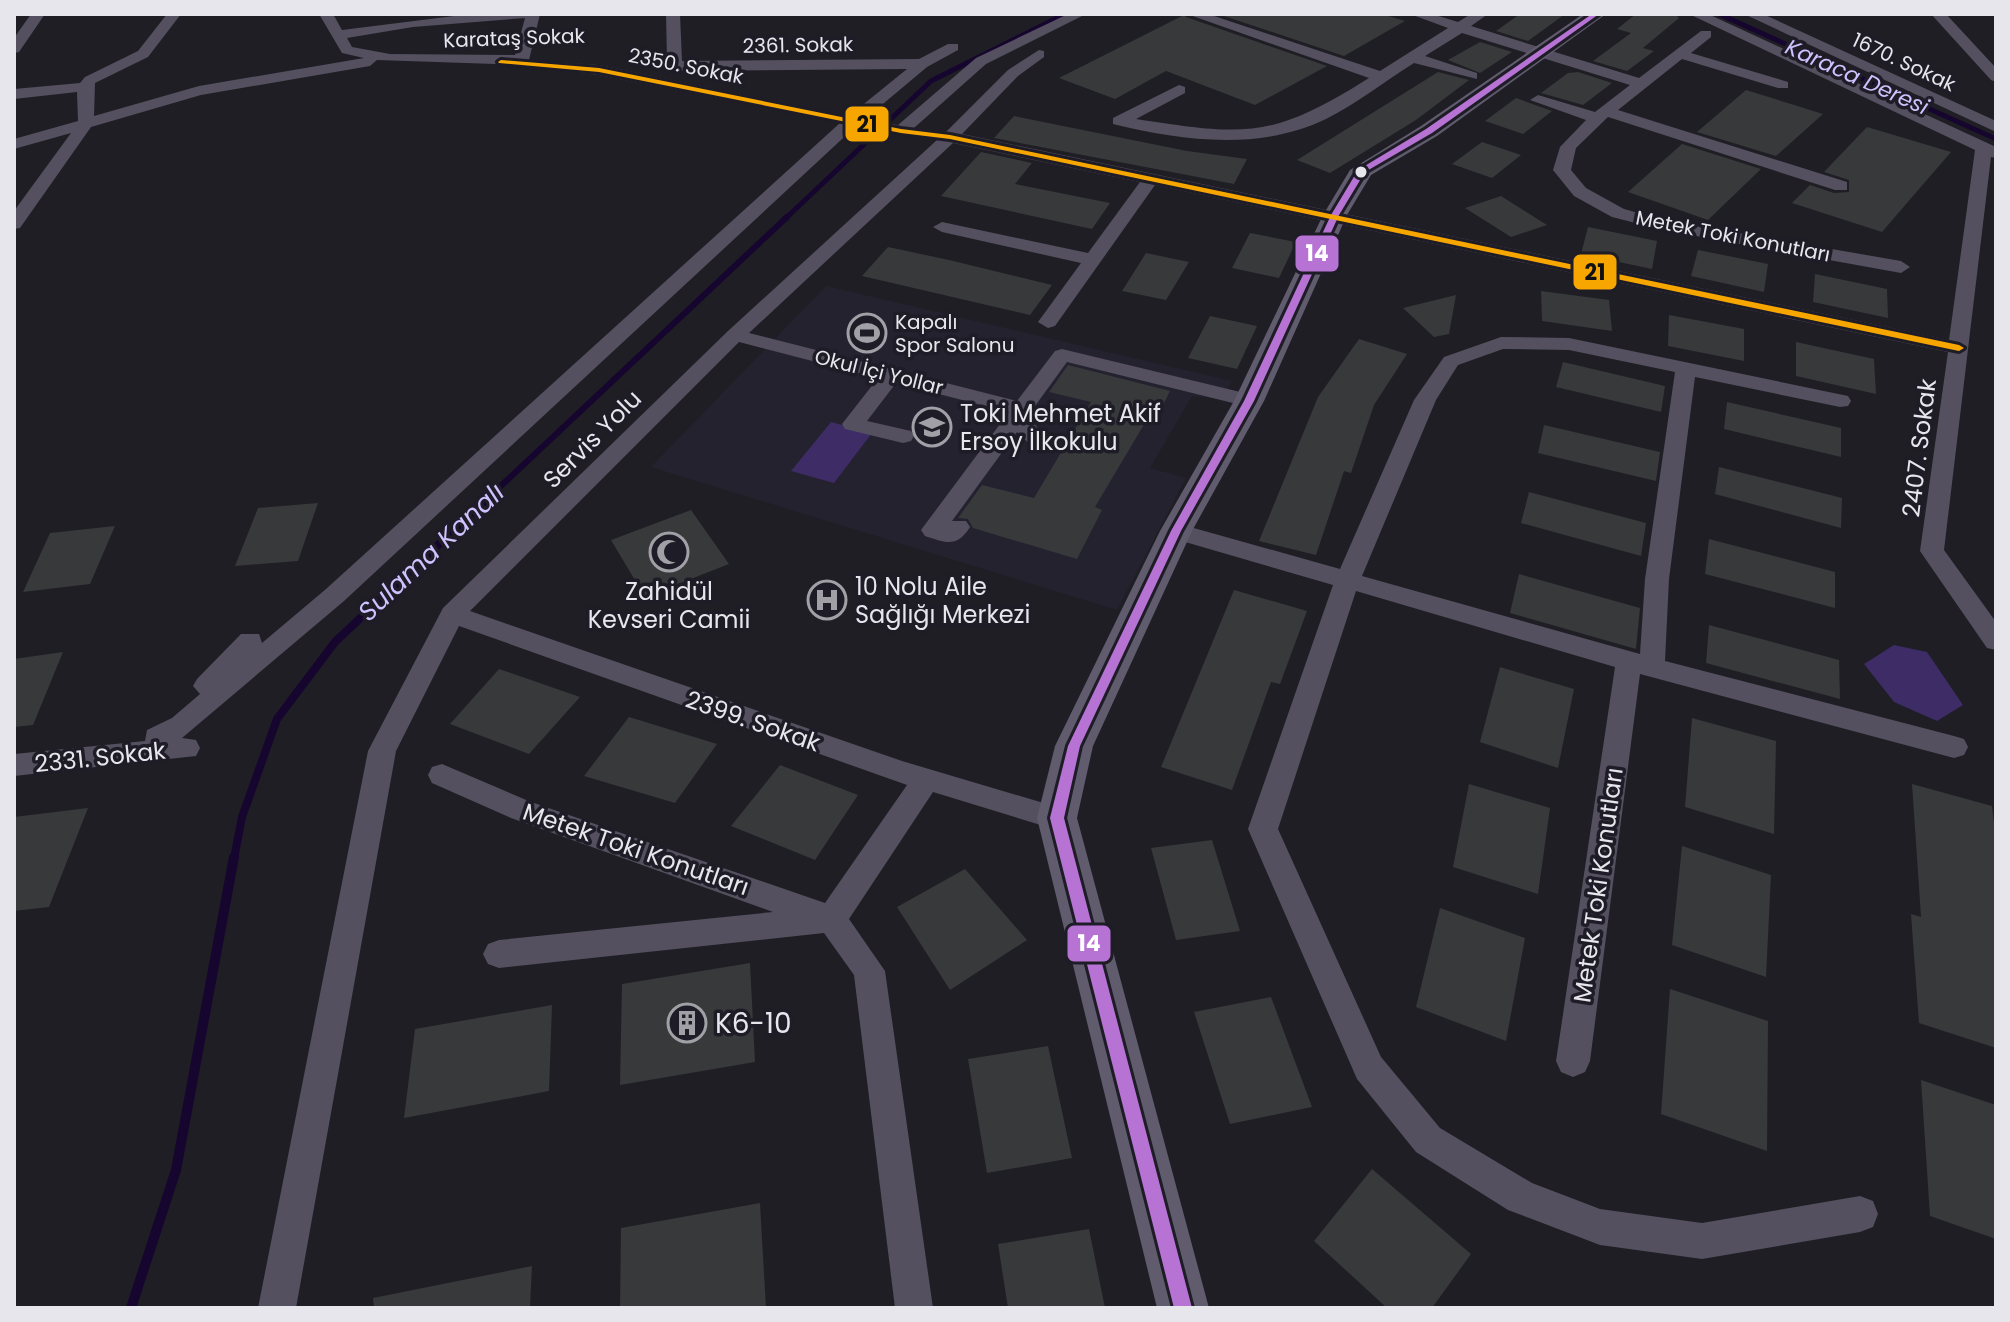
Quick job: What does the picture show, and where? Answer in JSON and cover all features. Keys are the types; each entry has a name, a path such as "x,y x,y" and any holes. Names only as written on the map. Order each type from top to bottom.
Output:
{"main road":[{"path":"1183,1308 1057,818 1074,746 1176,531 1249,401 1335,215 1362,170 1429,131 1596,14"}],"street":[{"path":"14,49 38,14"},
{"path":"14,224 86,123 85,87 90,80 143,54 174,14"},
{"path":"326,14 337,35 413,23 522,14"},
{"path":"522,59 533,14"},
{"path":"673,14 675,66"},
{"path":"903,131 981,61 1079,14"},
{"path":"1194,14 1382,77"},
{"path":"1417,14 1641,84"},
{"path":"1179,90 1119,121 1208,135 1253,135 1289,128 1321,115 1481,14"},
{"path":"1696,14 1990,151"},
{"name":"1670. Sokak","path":"1751,14 1996,127"},
{"path":"1938,14 1996,77"},
{"name":"Metek Toki Konutları","path":"1706,34 1603,115 1568,147 1562,170 1580,192 1618,213 1663,225 1901,267"},
{"name":"Karataş Sokak","path":"337,35 347,50 390,58 501,62 583,55 675,66"},
{"path":"148,747 182,725 335,595 856,122 922,64 953,47"},
{"name":"Servis Yolu","path":"277,1308 382,751 452,614 735,335 950,137 1013,73 1039,54"},
{"path":"1680,54 1783,85"},
{"path":"1412,57 1472,76"},
{"path":"14,144 199,91 312,68 390,58"},
{"name":"2350. Sokak","path":"501,62 599,70 903,131 950,137 1335,215 1959,348"},
{"name":"2361. Sokak","path":"675,66 922,64"},
{"path":"903,131 959,84 1013,73"},
{"path":"14,94 85,87"},
{"path":"1538,100 1603,115 1841,186"},
{"path":"1969,114 1996,105"},
{"name":"2407. Sokak","path":"1990,151 1959,348 1932,551 1996,641"},
{"path":"1048,322 1151,178"},
{"path":"942,227 1093,260"},
{"name":"Okul İçi Yollar","path":"735,335 1019,414 1043,444"},
{"path":"1840,401 1569,344 1501,343 1451,361 1425,400 1347,581 1263,829 1369,1068 1428,1140 1521,1197 1600,1227 1702,1241 1860,1214"},
{"path":"958,527 951,536 933,530 1062,355 1249,401"},
{"name":"Metek Toki Konutları","path":"1573,1061 1657,579 1686,367"},
{"path":"891,376 853,424 903,436"},
{"path":"1176,531 1640,664 1954,747"},
{"name":"2399. Sokak","path":"452,614 927,778 1057,818"},
{"path":"148,747 250,641"},
{"name":"2331. Sokak","path":"14,765 148,747 186,748"},
{"name":"Metek Toki Konutları","path":"442,775 521,810 832,919"},
{"path":"914,1308 869,971 832,919 927,778"},
{"name":"Metek Toki Konutları","path":"499,954 832,919"}],"shaded area":[{"name":"Toki Mehmet Akif Ersoy İlkokulu","path":"826,286 1232,381 1222,399 1192,396 1150,468 1186,478 1117,610 651,467"},
{"path":"831,422 872,433 834,483 791,471"},
{"path":"1894,645 1927,652 1963,705 1937,721 1894,702 1864,664"}],"building":[{"path":"1218,14 1382,14 1405,21 1344,56"},
{"path":"1520,14 1565,14 1528,41 1496,31"},
{"path":"1636,14 1675,14 1679,18 1643,48 1654,51 1627,71 1593,61 1631,33 1617,29"},
{"path":"1184,15 1327,66 1255,105 1166,71 1115,99 1059,78"},
{"path":"1480,42 1512,52 1480,73 1448,60"},
{"path":"1438,72 1469,80 1416,120 1330,173 1297,160"},
{"path":"1578,72 1612,83 1583,105 1541,93 1568,73"},
{"path":"1746,90 1823,114 1776,156 1697,132"},
{"path":"1516,98 1552,111 1523,134 1485,121"},
{"path":"1014,116 1187,151 1247,159 1234,184 994,138"},
{"path":"1867,127 1951,152 1882,232 1792,203 1810,185 1834,193 1849,192 1849,180 1824,172"},
{"path":"1482,142 1521,155 1492,178 1452,164"},
{"path":"1682,144 1761,169 1708,220 1628,192"},
{"path":"981,152 1032,163 1015,184 1110,203 1092,229 941,196"},
{"path":"1501,196 1547,225 1511,237 1465,208"},
{"path":"1588,227 1657,241 1652,269 1581,254"},
{"path":"1250,233 1296,242 1279,278 1232,268"},
{"path":"888,247 1052,285 1030,315 862,276"},
{"path":"1698,250 1768,264 1764,292 1691,276"},
{"path":"1146,253 1189,262 1166,300 1122,291"},
{"path":"1815,274 1887,289 1888,318 1813,302"},
{"path":"1541,291 1609,300 1612,331 1542,321"},
{"path":"1456,295 1449,334 1434,337 1403,308"},
{"path":"1669,315 1744,329 1744,361 1668,346"},
{"path":"1210,316 1257,326 1237,369 1188,358"},
{"path":"1359,339 1407,354 1374,405 1351,473 1344,471 1316,555 1259,541 1318,397"},
{"path":"1796,342 1874,359 1876,394 1796,376"},
{"path":"1563,362 1665,386 1661,412 1556,387"},
{"path":"1068,365 1170,391 1162,407 1155,406 1095,507 1102,510 1077,559 973,528 968,519 958,518 982,485 1034,498 1091,402 1049,392"},
{"path":"1727,402 1841,428 1841,457 1724,429"},
{"path":"1544,425 1660,452 1656,481 1538,453"},
{"path":"1719,467 1842,498 1841,528 1715,494"},
{"path":"1529,492 1646,523 1641,556 1521,523"},
{"path":"318,503 298,561 235,566 258,508"},
{"name":"Zahidül Kevseri Camii","path":"691,510 729,564 645,597 611,540"},
{"path":"115,526 90,584 23,592 50,533"},
{"path":"1709,539 1835,572 1835,608 1705,574"},
{"path":"1519,574 1640,608 1636,649 1510,613"},
{"path":"1234,590 1307,611 1280,684 1271,682 1232,790 1161,767"},
{"path":"1709,625 1839,660 1840,699 1706,663"},
{"path":"63,652 33,725 14,727 14,659"},
{"path":"1500,667 1574,689 1558,768 1480,742"},
{"path":"499,669 580,697 529,754 450,724"},
{"path":"629,717 717,744 675,803 584,776"},
{"path":"1692,718 1776,741 1774,834 1685,807"},
{"path":"780,765 858,795 815,860 731,826"},
{"path":"1469,784 1550,808 1538,894 1453,867"},
{"path":"1912,784 1992,806 1996,841 1996,1048 1919,1023 1911,914 1921,917"},
{"path":"88,808 49,907 14,911 14,817"},
{"path":"1212,840 1240,931 1176,940 1151,848"},
{"path":"1682,846 1771,875 1766,977 1672,945"},
{"path":"965,869 1027,940 950,990 897,907"},
{"path":"1440,908 1525,938 1506,1041 1416,1007"},
{"name":"K6-10","path":"750,963 755,1062 620,1085 622,984"},
{"path":"1670,989 1768,1021 1767,1151 1661,1114"},
{"path":"1271,997 1312,1107 1230,1124 1194,1012"},
{"path":"552,1005 549,1091 404,1118 415,1029"},
{"path":"1048,1046 1072,1158 987,1173 968,1059"},
{"path":"1921,1080 1996,1105 1996,1239 1930,1216"},
{"path":"1372,1169 1471,1254 1432,1308 1387,1308 1314,1241"},
{"path":"760,1203 766,1308 620,1308 621,1228"},
{"path":"1089,1229 1105,1308 1008,1308 998,1244"},
{"path":"532,1266 530,1308 374,1308 373,1298"}],"waterway":[{"name":"Sulama Kanalı","path":"785,219 931,81 1065,14"},
{"name":"Karaca Deresi","path":"1719,14 1996,139"},
{"name":"Sulama Kanalı","path":"487,499 787,217"},
{"name":"Sulama Kanalı","path":"234,859 242,817 277,719 335,642 489,497"},
{"name":"Sulama Kanalı","path":"131,1308 176,1170 234,857"}],"transit line":[{"name":"14","path":"1183,1308 1057,818 1074,746 1176,531 1249,401 1335,215 1362,170 1429,131 1596,14"},
{"name":"21","path":"501,62 599,70 901,131 950,137 1959,348"}],"place":[{"name":"Kapalı Spor Salonu","path":"867,333"},
{"name":"Toki Mehmet Akif Ersoy İlkokulu","path":"932,427"},
{"name":"Zahidül Kevseri Camii","path":"669,552"},
{"name":"10 Nolu Aile Sağlığı Merkezi","path":"827,600"},
{"name":"K6-10","path":"687,1023"}]}
